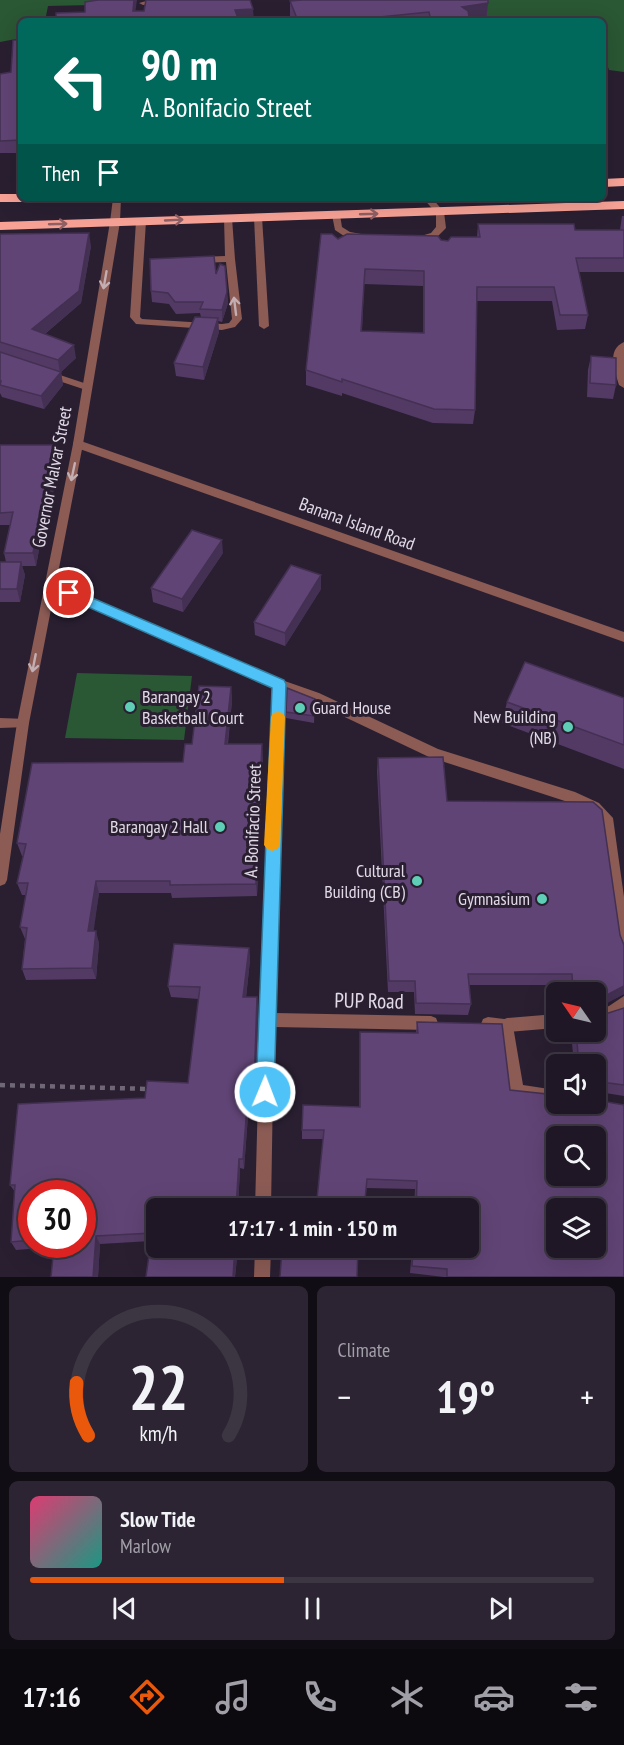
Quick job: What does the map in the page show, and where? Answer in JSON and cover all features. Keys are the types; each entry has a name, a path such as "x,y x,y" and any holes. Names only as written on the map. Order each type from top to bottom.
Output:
{"highway":[{"path":"606,183 624,182"},
{"path":"0,198 18,198"},
{"path":"0,226 258,217 338,227 440,212 624,205"}],"street":[{"path":"141,12 143,1 170,0"},
{"name":"Governor Malvar Street","path":"0,880 23,723 78,444 117,201"},
{"path":"430,201 440,212 442,239"},
{"path":"258,217 264,326"},
{"path":"141,222 135,317 146,324 222,327 232,325 237,319 228,218"},
{"path":"338,227 347,234 375,239"},
{"path":"402,241 425,238 441,228"},
{"path":"183,261 230,259"},
{"path":"137,263 148,262"},
{"path":"624,345 620,348 617,358 624,385"},
{"path":"32,369 87,387"},
{"name":"Banana Island Road","path":"78,444 624,637"},
{"path":"50,585 279,684 315,697 434,753 575,798 594,807 606,818 624,946"},
{"name":"A. Bonifacio Street","path":"263,1198 279,684"},
{"path":"0,723 23,723"},
{"path":"606,1014 624,1003"},
{"name":"PUP Road","path":"267,1020 450,1024"},
{"path":"473,1024 507,1025 546,1022"},
{"path":"507,1025 516,1092 546,1096"},
{"path":"262,1277 263,1258"}],"path":[{"path":"0,1085 161,1089"}],"green space":[{"path":"0,0 94,0 92,5 48,6 46,18 18,18 18,39 0,42"},
{"path":"433,0 624,0 624,72 609,70 606,61 606,18 455,18"},
{"name":"Barangay 2 Basketball Court","path":"77,673 192,676 184,740 65,738"}],"building":[{"path":"134,0 133,11 144,11 146,0 250,0 253,9 235,10 238,18 56,18 56,13 85,12 85,2"},
{"path":"488,0 488,3 462,7 468,11 469,18 430,18 429,12 370,18 297,18 290,1"},
{"path":"13,40 18,40 18,140 0,141 0,74 11,72"},
{"path":"478,224 574,224 575,230 624,230 624,258 576,258 588,315 560,315 554,287 477,287 475,410 434,409 342,379 342,382 306,370 321,234 332,234 338,239 347,234 438,236 441,240 448,241 451,237 480,237","holes":["365,269 424,271 424,333 361,331"]},
{"path":"89,233 79,291 32,329 74,345 58,360 0,342 0,234"},
{"path":"214,256 216,274 220,264 225,266 227,292 222,310 200,309 203,302 175,302 168,293 151,291 150,259"},
{"path":"195,317 218,318 203,367 174,363"},
{"path":"0,352 61,372 41,396 0,385"},
{"path":"591,356 616,358 616,385 590,383"},
{"path":"0,445 55,445 46,510 41,510 33,553 4,553 13,512 0,513"},
{"path":"192,530 222,540 182,599 151,588"},
{"path":"0,562 21,562 17,589 0,589"},
{"path":"291,565 321,575 285,633 254,622"},
{"path":"525,662 624,698 624,745 507,702"},
{"path":"199,686 231,687 225,744 262,744 256,884 170,885 170,881 96,881 88,931 96,931 92,968 22,969 27,928 20,927 28,883 17,883 26,844 17,843 32,763 183,762 185,744 192,744"},
{"name":"Guard House","path":"287,688 315,699 314,716 286,712"},
{"path":"443,757 447,801 593,802 602,810 620,935 624,945 624,986 606,995 606,982 572,982 572,974 468,974 471,1004 416,1003 415,981 389,981 378,758"},
{"path":"174,944 249,948 243,997 257,997 254,1079 249,1079 243,1159 239,1159 237,1198 146,1198 146,1233 96,1236 96,1180 18,1180 18,1241 11,1242 15,1185 10,1185 18,1104 145,1098 147,1081 188,1083 200,987 168,986"},
{"path":"624,1008 624,1085 606,1083 606,1054 578,1054 577,1042 606,1042 606,1014"},
{"path":"417,1022 502,1024 510,1090 546,1094 546,1114 606,1114 606,1102 624,1105 624,1277 447,1277 447,1269 412,1266 412,1258 479,1258 479,1198 416,1198 417,1181 367,1179 365,1198 317,1198 324,1130 302,1130 303,1105 360,1107 360,1032 418,1033"},
{"path":"53,1258 94,1258 93,1277 51,1277"},
{"path":"149,1258 234,1258 233,1277 146,1277"},
{"path":"281,1258 358,1258 357,1277 280,1277"}],"slow traffic":[{"path":"272,845 274,762 278,717"}],"place":[{"name":"Barangay 2 Basketball Court","path":"130,707"},
{"name":"Guard House","path":"300,708"},
{"name":"New Building (NB)","path":"568,727"},
{"name":"Barangay 2 Hall","path":"220,827"},
{"name":"Cultural Building (CB)","path":"417,881"},
{"name":"Gymnasium","path":"542,899"}],"route":[{"path":"69,593 279,684 274,762 265,1092"}]}
